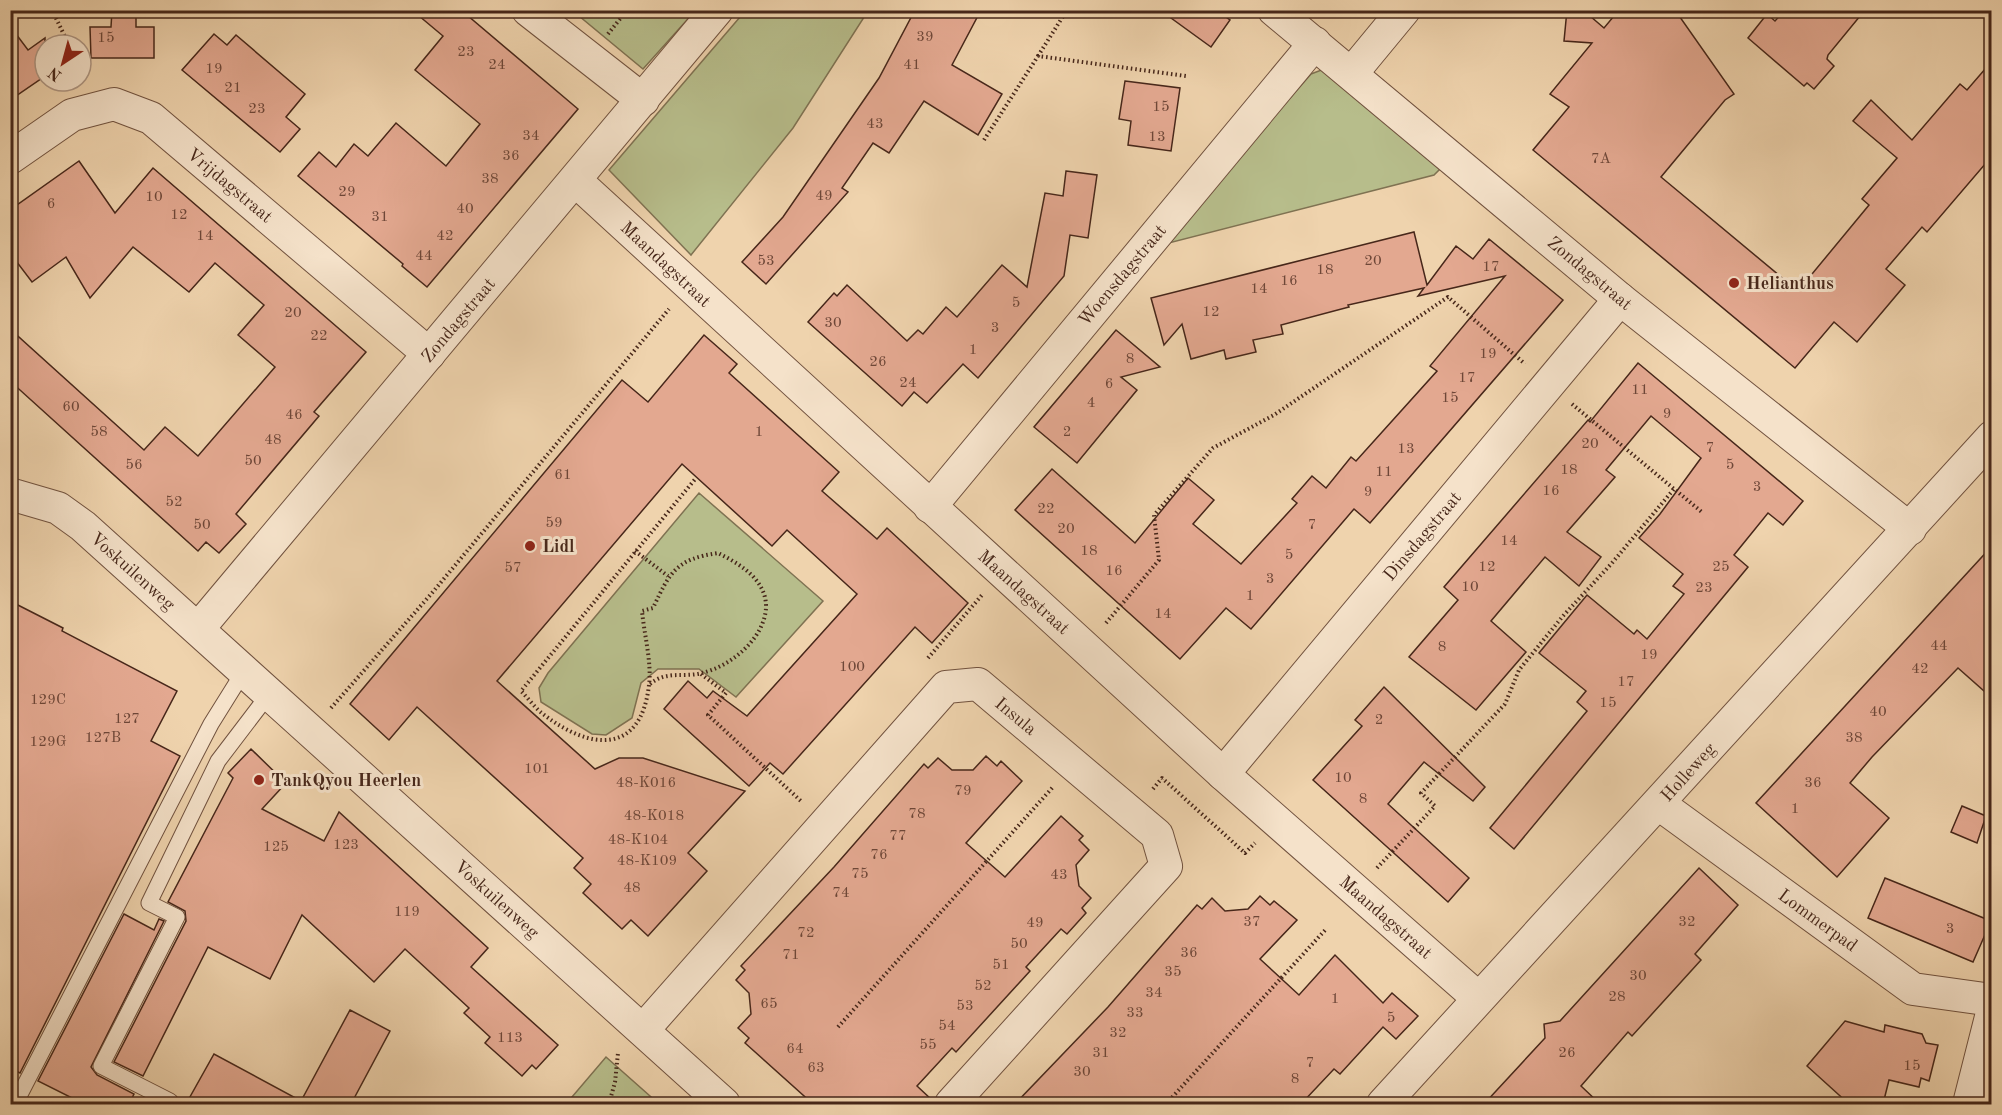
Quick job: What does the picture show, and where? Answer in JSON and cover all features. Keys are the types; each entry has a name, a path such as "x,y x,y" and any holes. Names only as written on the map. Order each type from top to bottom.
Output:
{"street":[{"path":"528,10 643,100"},
{"name":"Zondagstraat","path":"198,629 576,181 717,10"},
{"name":"Zondagstraat","path":"1274,10 1620,299 1910,529"},
{"path":"1352,73 1404,10"},
{"name":"Woensdagstraat","path":"930,507 1315,43"},
{"name":"Vrijdagstraat","path":"10,158 72,115 114,105 151,118 429,354"},
{"name":"Maandagstraat","path":"576,181 1223,774 1478,998"},
{"name":"Dinsdagstraat","path":"1223,774 1620,299"},
{"name":"Holleweg","path":"1383,1104 1992,437"},
{"name":"Voskuilenweg","path":"10,494 43,502 71,517 724,1104"},
{"name":"Insula","path":"636,1024 826,825 946,687 978,684 1157,835 1166,866 951,1104"},
{"name":"Lommerpad","path":"1659,804 1913,989 1992,1000"},
{"path":"1969,1104 1992,1013"}],"lane":[{"path":"15,1104 211,724 244,671"},
{"path":"170,1101 101,1066 177,917 149,903 218,761 269,694"}],"path":[{"path":"52,10 63,33"},
{"path":"984,140 1067,10"},
{"path":"1038,56 1186,76"},
{"path":"1085,648 1159,560 1154,515 1213,448 1274,415 1448,297 1703,513"},
{"path":"311,732 432,593 660,320"},
{"path":"650,684 666,675 701,674 729,662 755,638 765,619 766,598 756,578 718,553 695,556 677,567 668,576 653,608 642,611 650,684 641,717 627,736 606,742 590,740 543,714 521,691 696,478"},
{"path":"1356,891 1434,806 1421,793 1506,704 1520,670 1563,616 1612,563 1674,489"},
{"path":"635,552 668,576"},
{"path":"945,639 963,617"},
{"path":"701,674 726,693 708,715 826,825"},
{"path":"838,1027 1073,765"},
{"path":"1130,813 1162,778 1245,853 1277,821"},
{"path":"1166,1104 1327,928"},
{"path":"609,1104 615,1082 617,1058 636,1024"}],"green space":[{"path":"746,10 868,11 793,128 691,255 609,170"},
{"path":"573,11 695,11 643,69"},
{"path":"1324,69 1444,165 1434,175 1161,245 1311,74"},
{"path":"699,493 823,601 736,697 699,669 658,669 641,683 632,718 606,735 592,734 541,702 539,688 548,673"},
{"path":"606,1057 659,1104 566,1104"}],"building":[{"path":"112,10 136,10 136,27 154,27 154,58 93,58 93,33 90,33 90,27 111,27"},
{"path":"412,10 461,10 578,109 427,287 298,176 319,152 336,167 354,144 368,156 396,123 446,166 480,124 415,70 443,36"},
{"path":"915,10 981,10 952,65 1002,94 978,135 924,101 889,153 873,143 842,188 848,192 766,284 742,262 783,217 879,78"},
{"path":"1160,10 1216,10 1230,20 1211,47"},
{"path":"1567,10 1583,10 1604,28 1619,10 1675,10 1734,94 1725,100 1661,177 1798,291 1869,205 1862,199 1897,158 1853,121 1871,100 1912,140 1960,84 1967,90 1992,61 1992,156 1927,232 1922,227 1886,269 1905,285 1857,342 1834,322 1795,368 1533,150 1569,107 1550,94 1592,43 1564,41"},
{"path":"1785,10 1865,10 1828,55 1827,59 1834,66 1814,89 1807,83 1804,86 1748,38 1767,14 1775,21"},
{"path":"10,26 28,50 33,46 33,84 10,100"},
{"path":"214,34 227,45 236,35 305,94 286,117 300,129 280,152 182,70"},
{"path":"1125,81 1180,88 1171,151 1128,145 1131,121 1119,119"},
{"path":"79,161 115,213 153,168 366,352 314,412 319,416 236,514 246,524 219,553 206,542 198,551 10,381 10,329 144,450 165,427 198,456 275,367 238,335 264,305 215,263 189,292 133,247 90,298 66,257 32,282 10,253 10,210"},
{"path":"1066,171 1097,175 1088,238 1070,235 1064,276 978,378 963,364 927,403 914,392 902,406 808,322 834,293 837,296 847,285 907,341 918,330 923,334 946,307 957,317 1002,265 1027,287 1045,193 1063,196"},
{"path":"1414,232 1427,285 1456,246 1473,259 1489,239 1563,300 1370,523 1354,509 1251,629 1226,608 1180,659 1015,510 1052,469 1135,543 1188,478 1214,500 1193,524 1241,564 1297,503 1292,499 1312,476 1326,488 1351,457 1356,461 1437,371 1430,366 1505,276 1418,296 1424,288 1348,305 1349,307 1281,325 1283,334 1253,340 1256,352 1226,359 1224,350 1191,359 1182,324 1164,345 1151,298"},
{"path":"1116,330 1160,367 1121,377 1137,390 1077,463 1034,427"},
{"path":"704,335 737,364 729,373 839,472 822,491 877,539 887,528 968,603 932,643 915,627 783,774 770,763 749,786 664,709 688,681 707,698 713,691 747,716 857,594 787,530 772,546 682,464 497,681 595,769 619,758 643,758 745,791 688,853 707,871 648,936 631,920 622,929 583,893 591,884 574,868 583,858 417,707 389,740 350,704 622,380 648,402"},
{"path":"1638,363 1803,501 1783,525 1768,513 1734,555 1748,567 1514,849 1490,828 1587,711 1577,702 1586,691 1539,653 1587,595 1634,634 1637,630 1647,639 1684,594 1673,586 1683,574 1639,538 1660,514 1701,458 1651,416 1606,470 1615,477 1567,532 1601,557 1579,586 1545,557 1491,621 1526,652 1476,710 1409,657 1458,600 1444,587 1588,420 1590,422"},
{"path":"1992,546 1992,698 1958,668 1872,757 1850,783 1889,818 1837,877 1756,803"},
{"path":"10,601 177,691 151,741 180,756 20,1073 10,1068"},
{"path":"1384,687 1485,787 1473,801 1424,762 1388,804 1469,878 1448,902 1313,780 1362,726 1355,720"},
{"path":"251,749 286,783 262,809 324,841 339,812 488,948 471,967 558,1045 536,1069 532,1065 522,1076 485,1043 490,1037 464,1013 469,1008 405,949 374,982 302,915 270,979 208,947 143,1076 114,1062 186,921 185,911 168,902 233,778 228,773"},
{"path":"986,756 997,766 1001,761 1022,781 966,843 1005,877 1061,816 1083,836 1079,840 1089,850 1076,865 1079,886 1091,898 1082,908 1086,913 1067,934 1061,929 1026,967 1030,971 956,1052 952,1048 917,1086 934,1104 813,1104 745,1043 749,1038 738,1028 751,1014 749,993 736,980 745,970 741,966 834,867 924,764 928,768 938,758 952,770 973,770"},
{"path":"1962,806 1986,816 1977,843 1951,832"},
{"path":"1699,868 1738,905 1695,954 1701,960 1632,1036 1628,1032 1581,1086 1600,1104 1484,1104 1545,1038 1544,1024 1560,1021"},
{"path":"1885,878 1991,921 1973,962 1868,918"},
{"path":"1260,896 1270,905 1274,901 1297,920 1260,959 1299,995 1335,955 1383,1003 1392,993 1418,1016 1396,1039 1383,1027 1340,1074 1334,1069 1301,1104 1015,1104 1108,1007 1197,905 1202,909 1212,898 1225,911 1248,909"},
{"path":"124,914 154,930 159,919 164,921 91,1067 97,1075 134,1094 129,1104 84,1104 38,1081"},
{"path":"350,1010 390,1031 351,1104 186,1104 214,1054 301,1101"},
{"path":"1845,1021 1884,1032 1885,1025 1922,1034 1926,1043 1938,1045 1929,1081 1921,1078 1919,1087 1889,1080 1883,1104 1849,1104 1807,1066"}],"place":[{"name":"Helianthus","path":"1734,283"},
{"name":"Lidl","path":"530,546"},
{"name":"TankQyou Heerlen","path":"259,780"}]}
